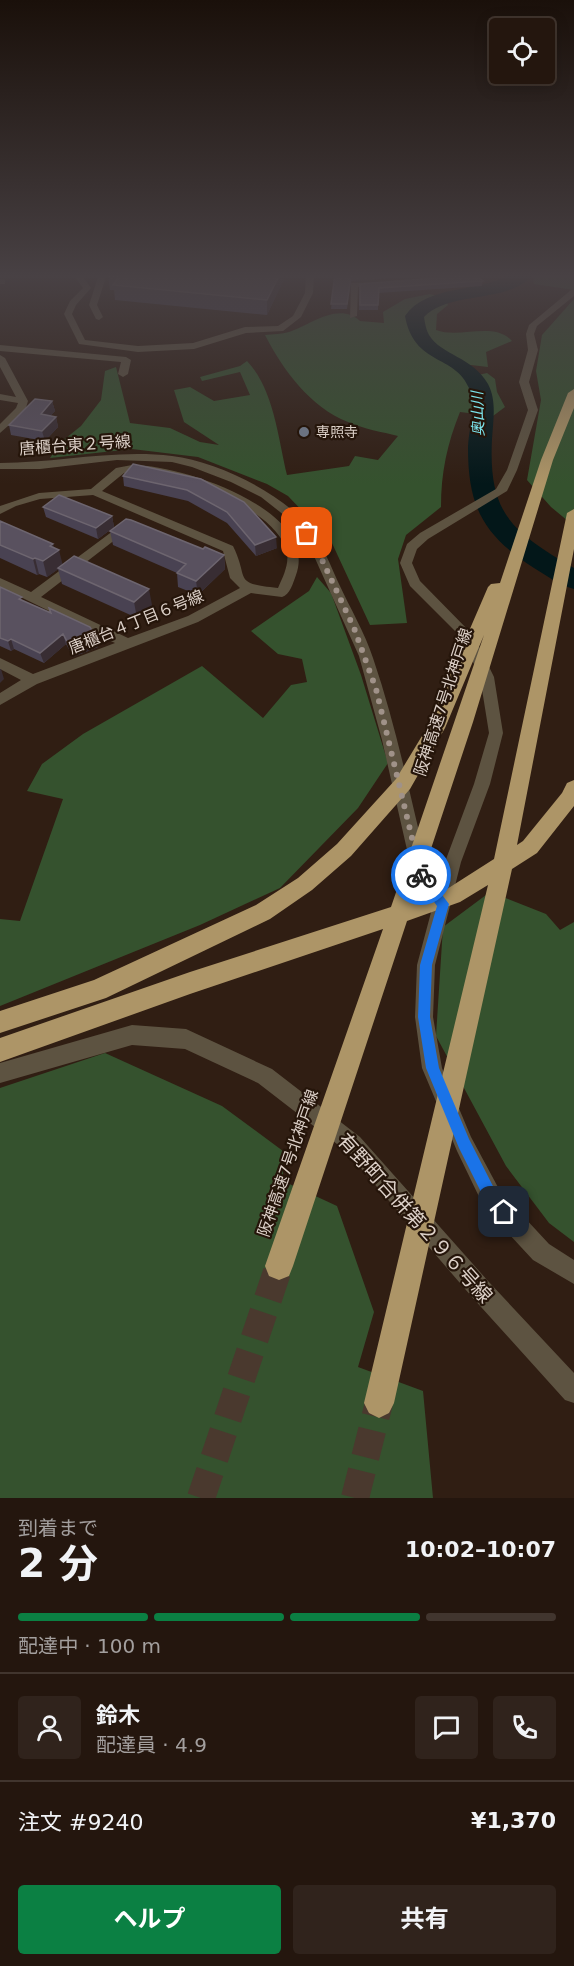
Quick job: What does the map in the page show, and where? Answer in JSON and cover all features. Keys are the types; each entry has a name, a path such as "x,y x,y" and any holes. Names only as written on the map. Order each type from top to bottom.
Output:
{"highway":[{"name":"阪神高速7号北神戸線","path":"279,1266 464,722 537,491 574,393"},
{"path":"0,1022 98,990 263,912 305,884 345,850 403,784 436,728 537,491"},
{"path":"380,1403 503,864 574,513"},
{"path":"0,1050 453,896 530,846 569,798 574,788"}],"street":[{"path":"97,344 138,349 207,344"},
{"path":"532,344 533,350 524,382 532,410 512,470 501,491 439,526 411,548 406,563 414,583 467,636 487,677 496,733 482,784 453,862 426,965 424,1017 432,1068 464,1144 492,1199 541,1252 574,1273"},
{"path":"0,348 126,360 123,374"},
{"path":"0,358 23,401 21,409 0,430"},
{"path":"0,397 23,401"},
{"name":"唐櫃台東２号線","path":"0,465 40,466 117,457 172,459 195,464 236,480 265,495 298,521 315,545 366,656 384,720 421,876 443,904"},
{"path":"0,511 12,504 39,496 94,492 229,549 236,578 249,589 282,593 292,571 292,550 282,531 230,494 173,473 145,468 123,469 94,492"},
{"path":"32,597 144,513"},
{"path":"0,582 128,644"},
{"name":"唐櫃台４丁目６号線","path":"0,700 32,680 193,619 249,589"},
{"path":"0,663 32,680"},
{"name":"有野町合併第２９６号線","path":"0,1074 132,1035 186,1039 265,1076 353,1144 480,1289 574,1391"}],"green space":[{"path":"270,344 505,344 486,352 488,367 471,365 458,370 469,377 487,373 495,379 497,392 505,407 493,416 460,412 446,459 441,507 406,535 398,559 407,623 370,625 331,541 288,496 267,484 198,457 132,449 50,458 61,442 81,426 101,400 105,371 116,367 130,423 170,428 200,442 219,445 184,422 174,390 190,387 214,401 250,395 240,372 202,381 200,377 240,366 247,361 256,372 269,400 287,475 349,466 355,456 378,460 398,436 354,424 334,415 299,386"},
{"path":"541,344 574,344 574,526 551,507 527,480 541,400 536,371"},
{"path":"317,577 331,593 361,675 388,763 358,808 280,888 200,925 0,1006 0,919 20,921 63,799 27,791 42,764 83,734 202,666 263,718 291,685 307,682 302,659 278,654 251,631 309,591"},
{"path":"490,892 546,914 560,930 574,922 574,1242 549,1223 506,1166 436,1036 443,927"},
{"path":"105,1053 222,1106 283,1151 283,1181 337,1206 374,1312 358,1367 423,1391 433,1498 0,1498 0,1088"}],"building":[{"path":"35,399 52,401 41,414 56,417 42,431 9,425"},
{"path":"133,464 201,479 244,502 276,537 255,545 227,512 187,490 123,476"},
{"path":"59,495 112,516 96,528 43,507"},
{"path":"126,519 224,555 196,581 177,573 186,564 110,531"},
{"path":"0,521 53,544 50,546 59,550 43,561 0,545"},
{"path":"74,556 149,589 134,602 58,568"},
{"path":"0,587 22,597 19,599 51,613 49,608 90,627 96,637 70,647 63,634 40,653 11,639 8,641 0,638"}],"waterway":[{"name":"奥山川","path":"426,344 437,353 461,366 474,378 479,387 483,406 480,441 483,494 500,528 530,553 574,580"}],"tunnel":[{"path":"201,1498 279,1266"},
{"path":"355,1498 379,1403"}],"way so far":[{"path":"307,533 315,545 366,656 389,740 421,875"}],"place":[{"name":"専照寺","path":"304,432"}],"route":[{"path":"421,875 443,904 426,965 424,1017 432,1068 464,1144 492,1199 504,1212"}]}
